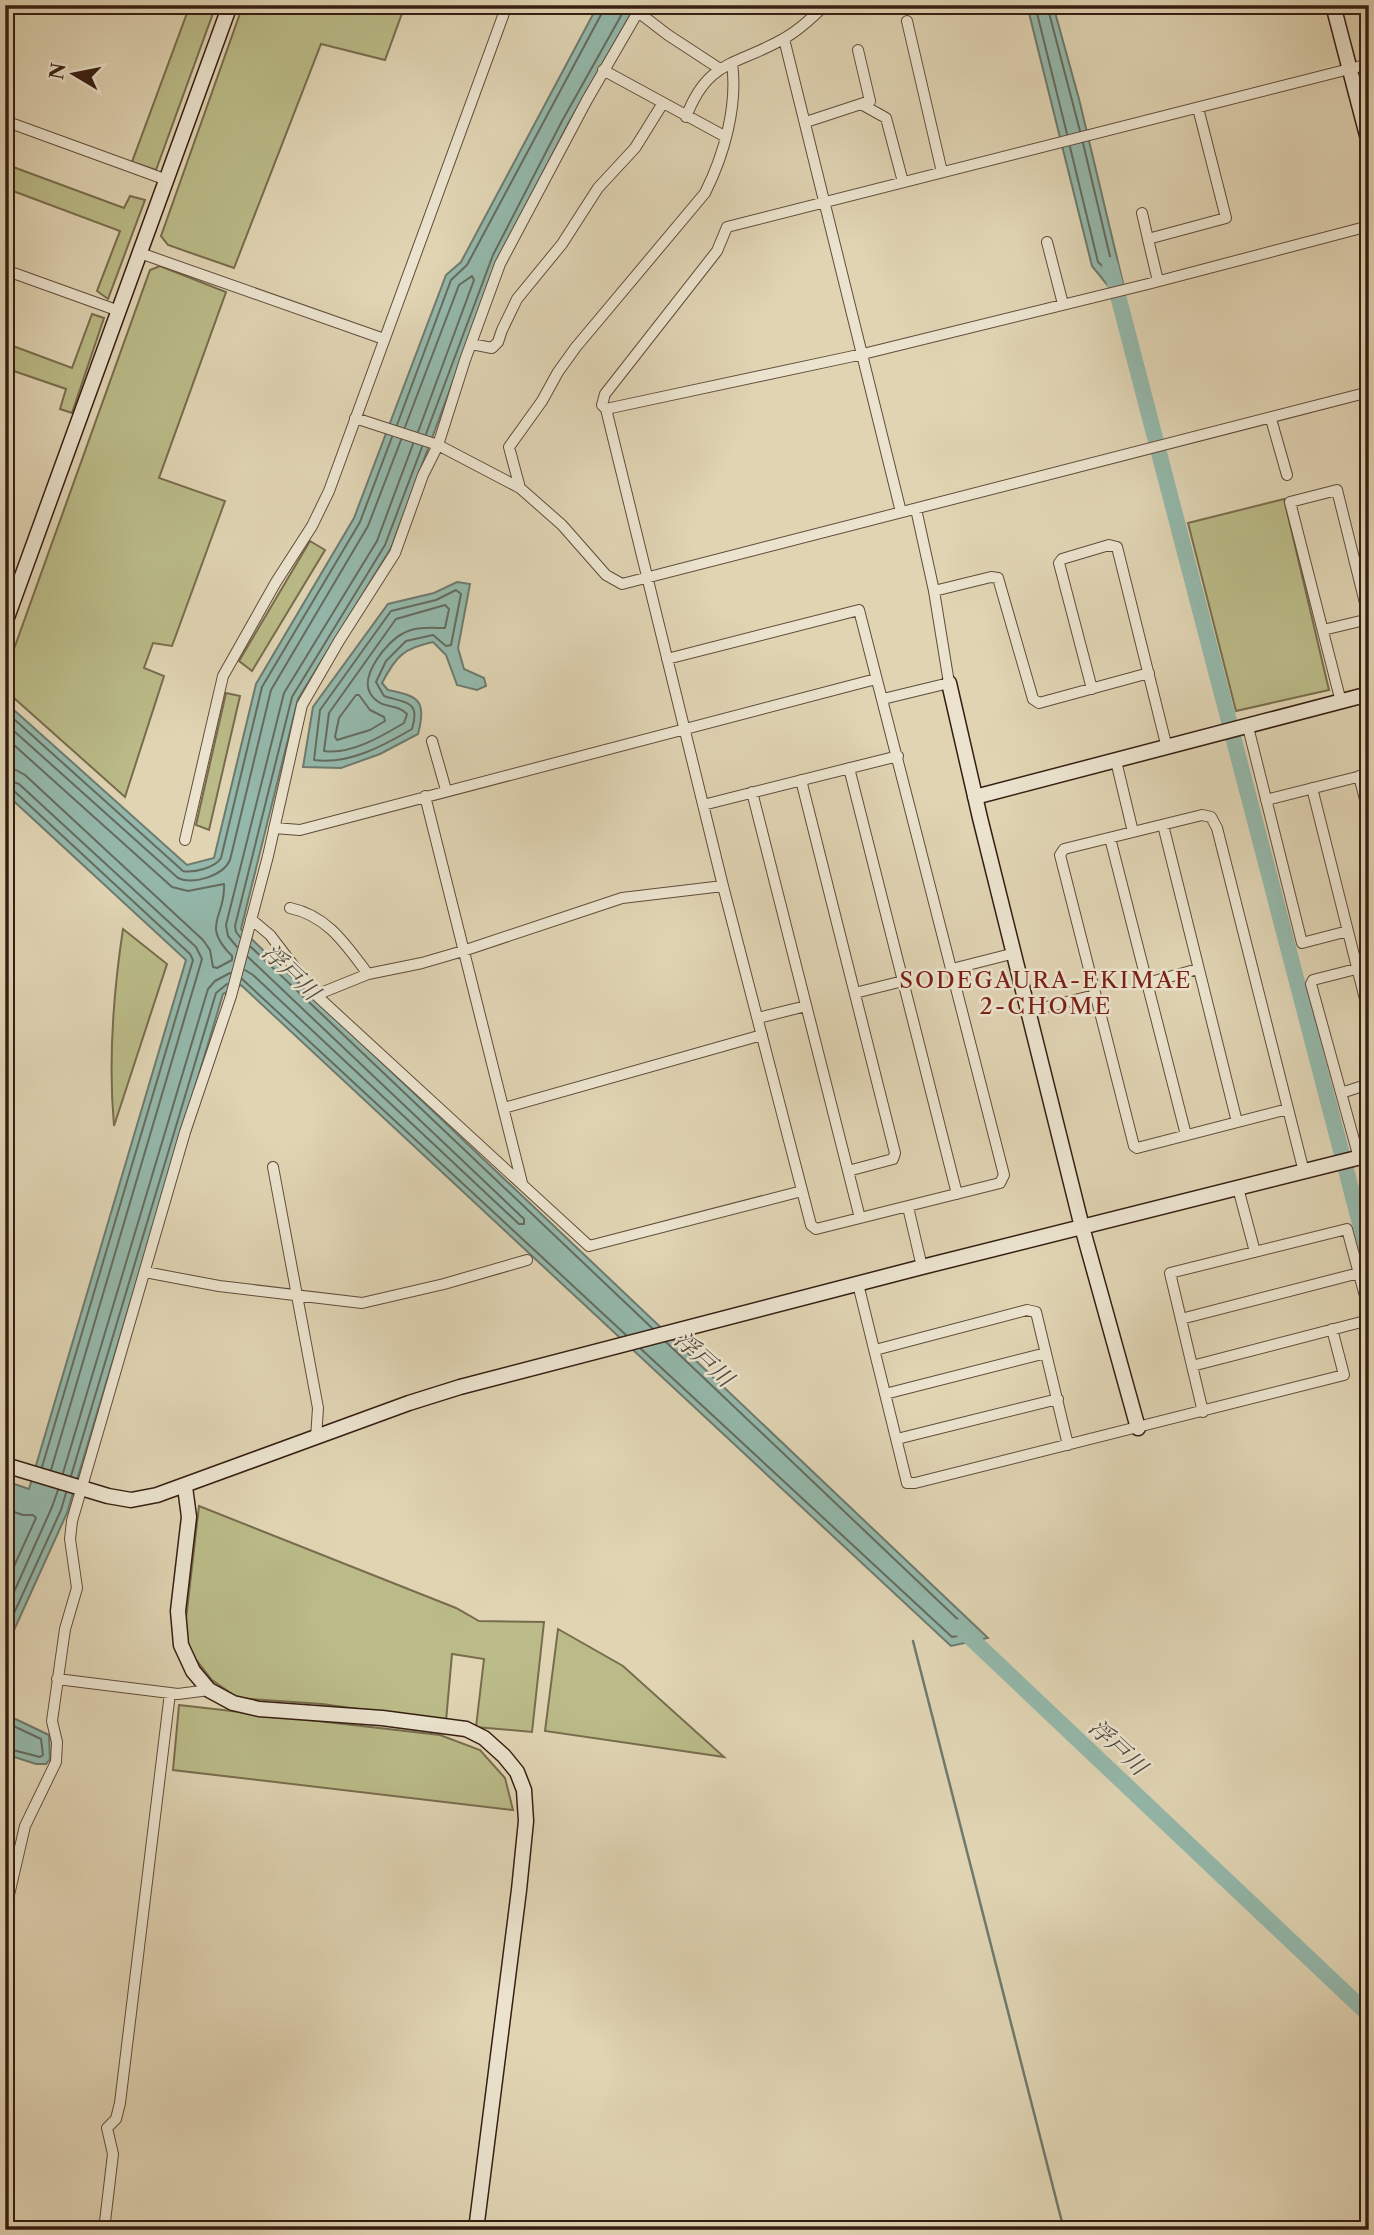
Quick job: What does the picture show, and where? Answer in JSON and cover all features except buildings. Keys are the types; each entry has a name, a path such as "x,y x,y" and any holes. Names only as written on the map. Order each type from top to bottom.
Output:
{"street":[{"path":"5,623 230,5"},
{"path":"185,840 223,676 276,582 312,526 329,491 507,5"},
{"path":"686,117 695,93 711,75 784,39 825,5"},
{"path":"1333,5 1369,143"},
{"path":"5,1912 25,1826 56,1762 57,1742 52,1721 57,1679 65,1629 77,1588 70,1539 72,1521 185,1132 233,990 305,698 395,552 423,475 438,445 500,264 603,70 640,9 668,35 720,69"},
{"path":"907,21 942,172"},
{"path":"784,39 901,512"},
{"path":"806,122 870,101 858,50"},
{"path":"520,488 509,447 582,338 622,295 705,192 714,175 726,137 733,88 732,63"},
{"path":"667,659 859,610 1004,1175 1000,1183 816,1229 811,1225 723,886 646,577 607,409 602,405 605,394 717,251 727,227 1369,64"},
{"path":"603,70 726,137"},
{"path":"471,344 492,348 498,342 517,299 562,244 598,188 635,148 663,103"},
{"path":"861,104 886,118 903,182"},
{"path":"1148,239 1226,218 1198,108"},
{"path":"5,121 167,180"},
{"path":"1142,213 1158,281"},
{"path":"607,409 863,354 1369,226"},
{"path":"1047,242 1063,304"},
{"path":"140,253 384,339"},
{"path":"5,270 119,311"},
{"path":"355,418 438,445 520,488 562,525 606,575 622,584 1369,392"},
{"path":"1271,419 1287,475"},
{"path":"1323,630 1369,619 1337,490 1290,502 1341,702"},
{"path":"916,509 934,591 949,683 975,797 1082,1227 1138,1428"},
{"path":"1092,689 1059,563 1062,559 1110,545 1117,547 1167,748"},
{"path":"934,591 992,577 998,578 1033,699 1039,703 1149,673"},
{"path":"274,828 300,830 876,678"},
{"path":"883,699 949,683"},
{"path":"975,797 1369,694"},
{"path":"1248,727 1302,943 1348,931"},
{"path":"432,741 446,790"},
{"path":"703,805 898,756"},
{"path":"1116,761 1133,832"},
{"path":"849,768 957,1194"},
{"path":"1266,800 1364,775 1369,815"},
{"path":"801,780 895,1153 893,1159 848,1171"},
{"path":"1312,788 1369,1015"},
{"path":"752,792 860,1218"},
{"path":"425,796 523,1183"},
{"path":"1288,1109 1137,1148 1134,1146 1060,855 1064,849 1202,815 1211,817 1217,828 1304,1172"},
{"path":"1163,825 1237,1122"},
{"path":"1110,838 1186,1135"},
{"path":"316,995 368,974 463,951 622,898 723,886"},
{"path":"290,908 307,911 317,918 344,942 368,974"},
{"path":"251,919 270,935 316,995 523,1183 553,1215 590,1246 802,1191"},
{"path":"952,969 1015,953"},
{"path":"1147,983 1198,969"},
{"path":"5,1465 83,1489 131,1500 185,1487 460,1387 922,1267 1360,1158 1311,984 1313,980 1356,969"},
{"path":"855,993 903,981"},
{"path":"1030,1011 1095,995"},
{"path":"758,1018 806,1006"},
{"path":"504,1108 762,1035"},
{"path":"1341,1093 1369,1084"},
{"path":"273,1167 318,1408 316,1438"},
{"path":"1238,1188 1255,1252"},
{"path":"908,1207 922,1267"},
{"path":"1203,1412 1170,1273 1347,1229 1369,1311"},
{"path":"145,1272 219,1286 297,1293 362,1303 444,1284 527,1260"},
{"path":"1181,1319 1359,1273"},
{"path":"858,1284 908,1483 1068,1446 1344,1375 1332,1329"},
{"path":"874,1350 1027,1310 1036,1312 1068,1446"},
{"path":"1192,1366 1369,1320"},
{"path":"885,1394 1046,1353"},
{"path":"897,1439 1058,1399"},
{"path":"185,1487 189,1517 178,1611 181,1645 193,1671 209,1690 233,1703 259,1709 382,1718 466,1729 484,1738 517,1772 524,1790 526,1821 476,2230"},
{"path":"57,1679 178,1694 209,1690"},
{"path":"104,2230 113,2154 107,2129 116,2119 120,2103 170,1693"}],"green space":[{"path":"190,5 216,5 156,170 132,162"},
{"path":"243,5 405,5 385,60 321,44 234,268 168,245 161,236"},
{"path":"5,164 124,208 130,196 145,200 108,299 97,291 120,231 5,188"},
{"path":"160,266 226,292 159,478 225,501 172,646 153,643 144,668 164,676 125,797 5,690 5,674 150,270"},
{"path":"92,314 104,318 72,413 60,409 66,389 5,368 5,343 72,368"},
{"path":"1284,499 1329,690 1236,711 1188,523"},
{"path":"310,541 325,550 252,671 239,661"},
{"path":"226,693 240,696 209,830 196,825"},
{"path":"123,929 167,964 114,1126 111,1076 113,1027"},
{"path":"199,1506 456,1608 479,1621 544,1622 532,1732 476,1727 484,1659 452,1654 446,1721 322,1704 238,1698 212,1680 187,1648 186,1619"},
{"path":"558,1629 623,1666 724,1757 545,1731"},
{"path":"179,1705 440,1735 480,1750 505,1778 513,1810 173,1770"}],"water":[{"path":"598,5 636,5 568,124 499,258 391,548 298,699 241,929 988,1638 951,1646 241,985 223,994 67,1513 5,1650 5,1481 29,1489 186,960 5,793 5,702 187,865 214,858 256,684 354,518 446,275 461,262"},
{"path":"1027,5 1053,5 1079,99 1123,283 1109,287 1092,266"},
{"path":"457,582 470,584 458,648 464,669 484,678 486,686 477,690 457,685 446,655 433,642 408,650 392,666 382,683 388,690 407,695 418,702 421,707 421,723 418,734 380,754 341,768 303,767 313,707 388,604 434,593"},
{"path":"5,1714 49,1735 50,1759 46,1764 36,1764 5,1754"}],"waterway":[{"path":"1110,265 1369,1258"},
{"name":"浮戸川","path":"959,1627 1369,2015"},
{"path":"913,1641 1064,2230"}],"district":[{"name":"SODEGAURA-EKIMAE 2-CHOME","path":"1046,993"}]}
